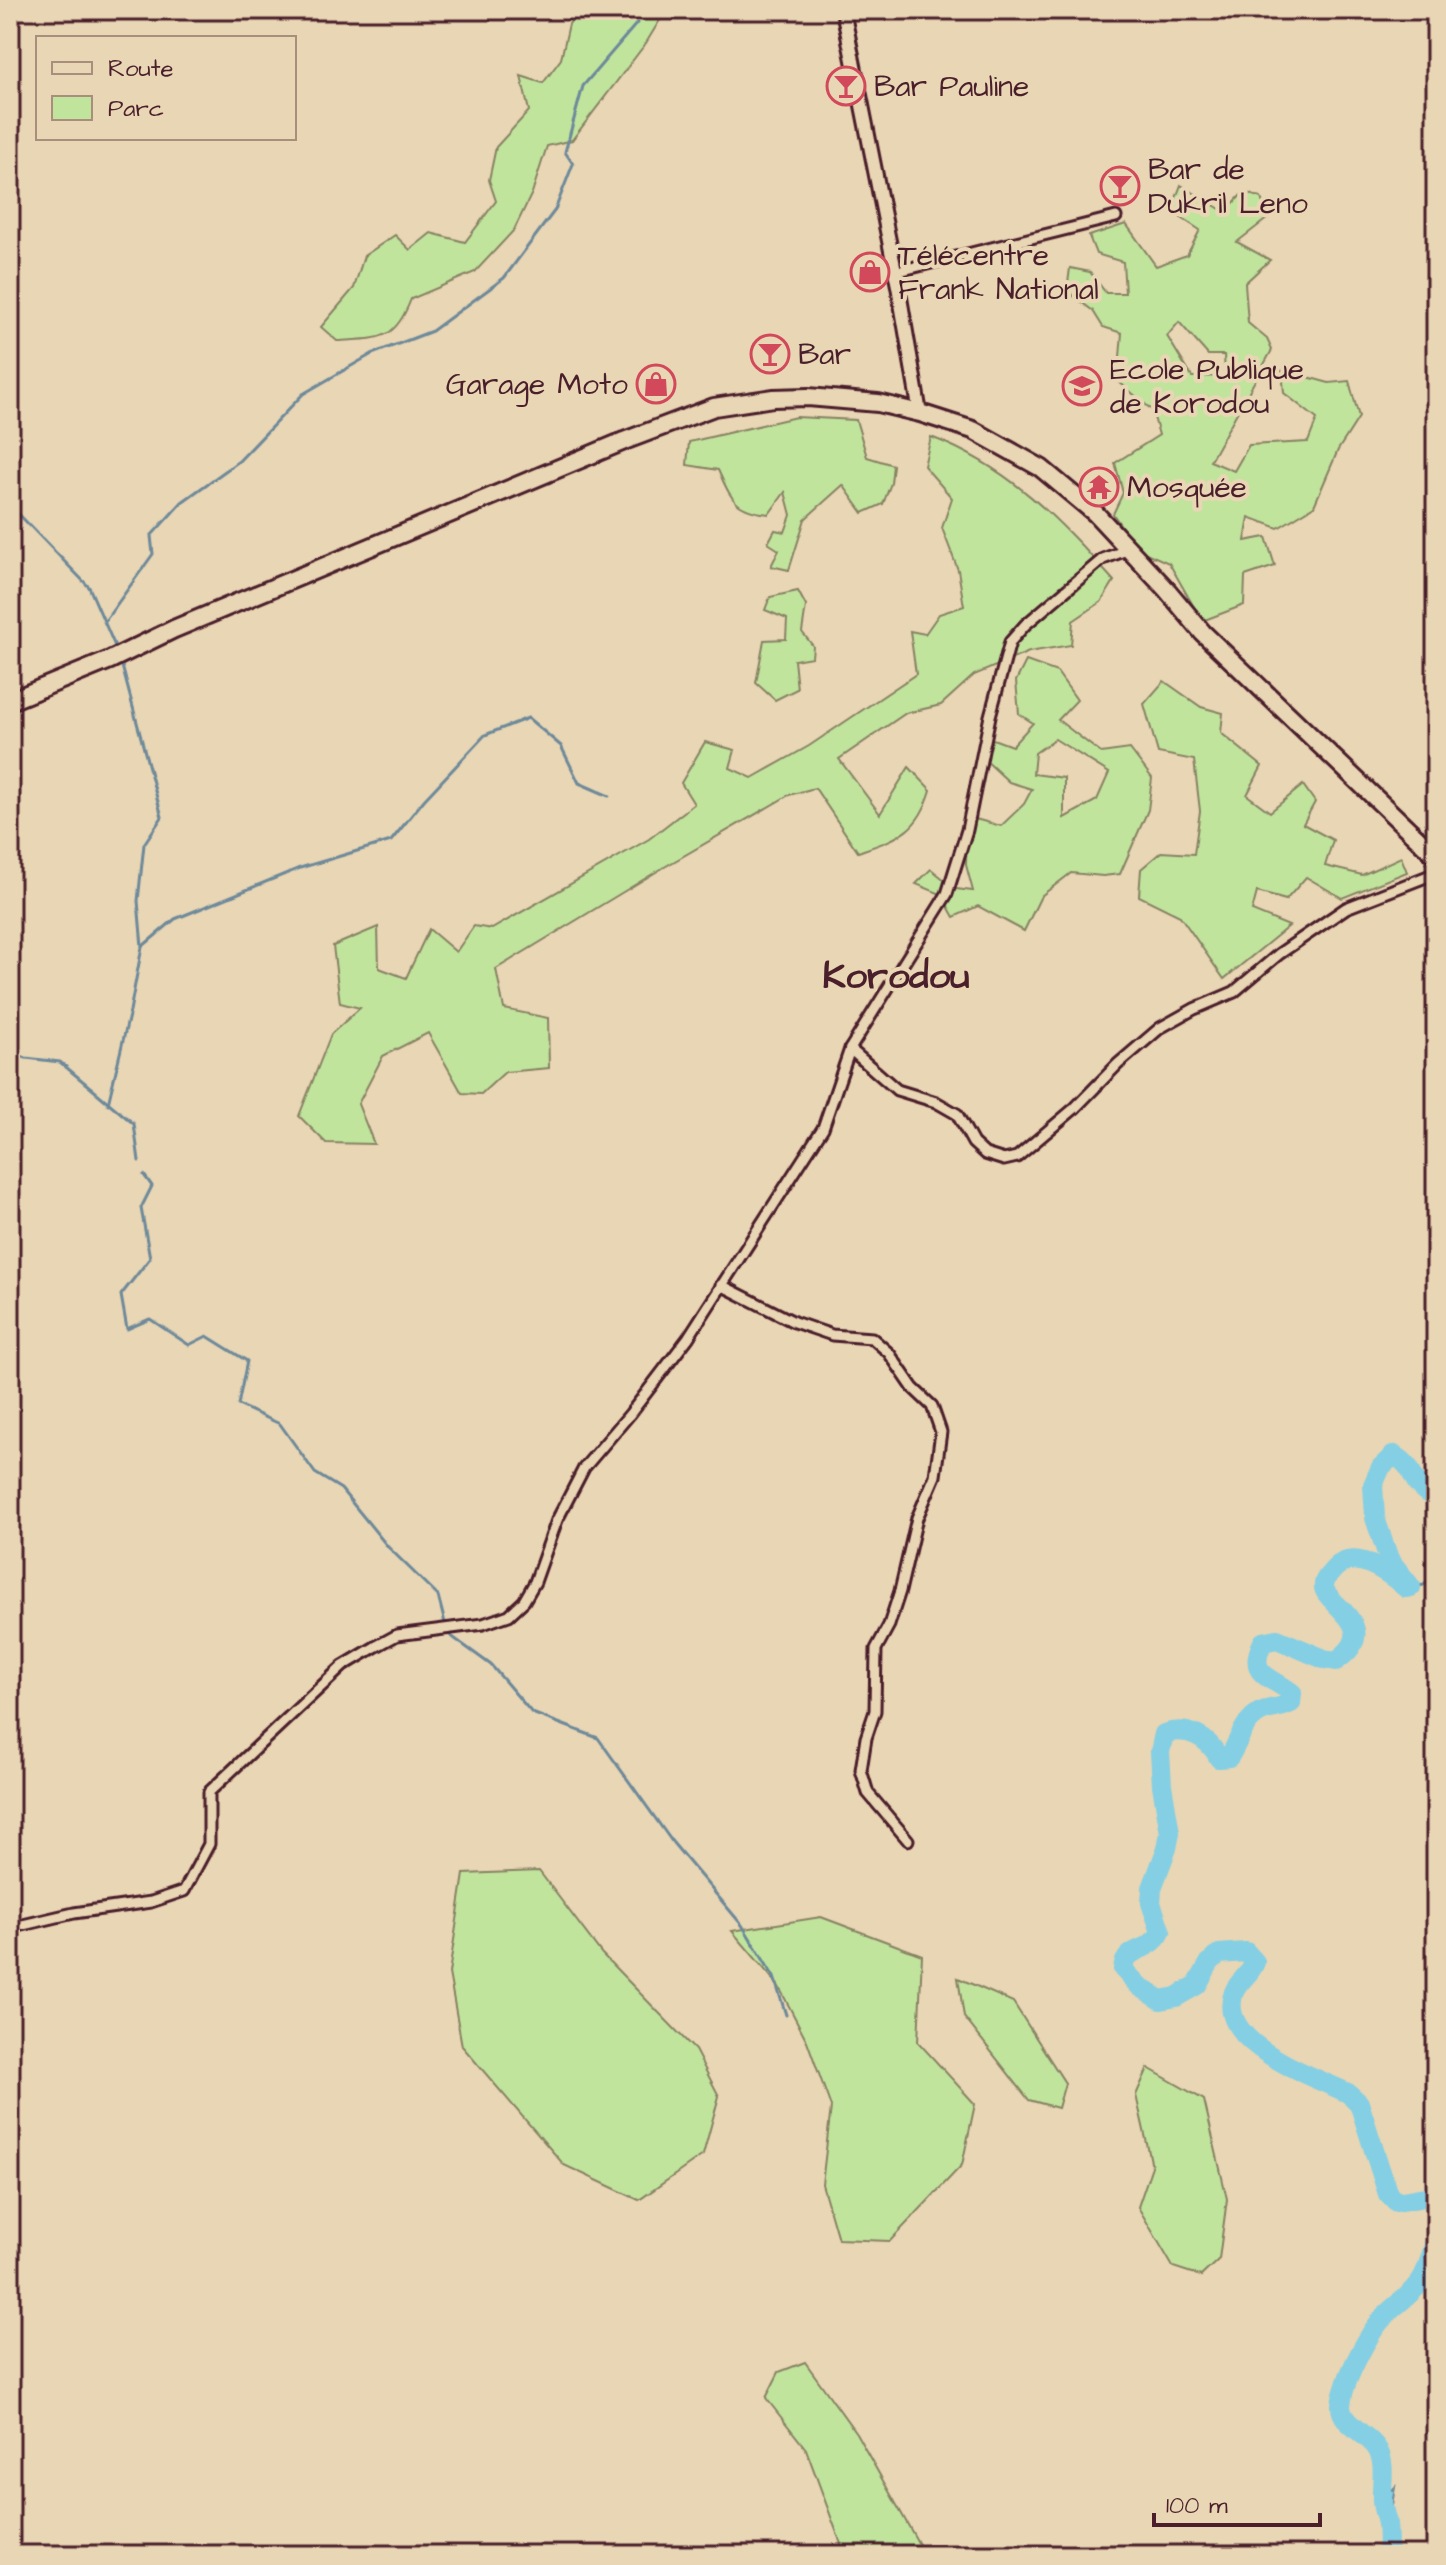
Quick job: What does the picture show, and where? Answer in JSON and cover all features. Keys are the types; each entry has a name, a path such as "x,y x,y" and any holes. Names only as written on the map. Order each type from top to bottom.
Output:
{"highway":[{"path":"10,701 624,441 714,407 773,398 832,398 878,403 973,430 1041,468 1095,513 1203,633 1436,856"}],"street":[{"path":"843,10 920,413"},
{"path":"895,272 1116,217"},
{"path":"10,1928 74,1913 151,1902 184,1891 209,1844 209,1792 343,1666 397,1635 483,1624 509,1615 524,1601 535,1582 557,1520 584,1468 688,1338 823,1128 850,1049 947,894 967,830 990,716 1010,642 1025,625 1103,559 1129,549"},
{"path":"850,1049 897,1090 936,1102 957,1114 973,1143 985,1154 1004,1160 1017,1157 1075,1108 1118,1064 1160,1028 1234,992 1279,954 1346,908 1436,873"},
{"path":"721,1285 794,1322 832,1335 872,1338 889,1353 913,1388 932,1406 941,1432 935,1476 917,1518 889,1625 876,1649 875,1711 866,1738 861,1770 868,1793 908,1840"}],"green space":[{"path":"580,10 666,10 646,43 572,140 547,146 532,193 514,230 475,272 411,299 398,324 383,335 337,341 321,327 354,288 364,256 395,235 410,250 431,233 465,242 496,201 489,180 496,147 529,111 521,76 543,83 561,59 569,24"},
{"path":"1181,185 1225,212 1244,192 1261,198 1268,218 1237,242 1270,260 1245,283 1248,323 1267,339 1272,350 1210,461 1234,471 1249,445 1308,442 1317,419 1284,393 1282,370 1329,383 1349,381 1359,417 1338,450 1314,506 1278,528 1249,517 1245,541 1266,537 1275,566 1245,576 1244,605 1202,621 1169,563 1137,549 1113,514 1123,493 1115,463 1159,435 1152,410 1118,381 1122,333 1103,327 1093,311 1067,291 1070,268 1090,272 1106,293 1125,293 1123,262 1096,254 1089,236 1126,224 1156,266 1187,255 1200,230 1171,211","holes":["1179,322 1208,355 1224,355 1225,376 1192,377 1167,336"]},
{"path":"796,417 856,420 867,457 893,465 891,483 883,504 863,513 843,485 805,519 789,570 771,566 779,550 768,543 775,530 785,532 791,515 785,492 769,514 748,510 736,502 718,470 687,465 689,442"},
{"path":"931,437 985,464 1032,497 1114,581 1101,602 1073,621 1071,645 1029,652 974,675 941,705 906,713 839,759 880,814 909,767 931,790 920,816 905,832 858,852 815,788 789,795 496,969 504,1009 548,1018 549,1068 505,1072 481,1094 462,1093 428,1033 383,1056 358,1104 374,1144 326,1143 299,1116 331,1034 360,1008 340,1003 333,946 378,927 379,968 406,978 429,929 456,952 474,926 492,929 649,839 694,804 681,783 705,742 735,750 730,768 752,778 809,746 916,674 910,631 925,634 939,614 964,606 958,570 942,528 952,498 924,466"},
{"path":"798,591 806,606 802,632 813,646 812,657 794,660 797,689 775,700 756,683 764,640 786,639 787,619 765,610 770,597"},
{"path":"1026,661 1057,672 1077,700 1058,720 1101,753 1130,749 1152,778 1148,810 1120,874 1071,873 1041,896 1024,931 978,906 954,917 941,894 916,884 931,869 956,889 973,891 966,865 967,830 975,819 1001,826 1024,804 1032,789 1009,782 983,758 993,739 1012,746 1033,723 1019,714 1016,681","holes":["1055,739 1109,773 1097,800 1064,818 1064,778 1033,774 1035,753"]},
{"path":"1164,681 1201,707 1223,713 1221,733 1262,766 1247,795 1270,812 1303,785 1315,802 1303,824 1333,840 1325,866 1362,875 1401,857 1407,872 1342,898 1306,877 1286,900 1257,892 1252,911 1289,926 1224,979 1180,916 1139,896 1141,869 1161,852 1194,854 1200,811 1194,760 1158,753 1144,704"},
{"path":"539,1871 602,1954 695,2050 719,2096 703,2155 639,2200 564,2165 462,2046 449,1973 464,1874"},
{"path":"821,1917 922,1955 918,2042 975,2104 962,2165 890,2241 838,2239 822,2184 831,2107 807,2041 778,1985 732,1931"},
{"path":"958,1978 1013,2002 1065,2083 1058,2108 1029,2100 964,2017"},
{"path":"1148,2068 1204,2100 1227,2199 1219,2259 1201,2276 1173,2267 1138,2207 1152,2166 1136,2095"},
{"path":"805,2362 856,2433 925,2555 845,2555 806,2449 766,2398 779,2372"}],"water":[{"path":"1395,2487 1392,2505 1393,2555 1381,2555 1383,2531 1375,2507"}],"waterway":[{"path":"105,621 153,554 151,536 182,502 239,461 303,394 372,354 432,331 504,278 555,210 573,164 565,152 583,86 637,23 643,10"},
{"path":"10,505 89,587 117,651"},
{"path":"108,1104 142,947 138,901 144,844 162,817 121,662"},
{"path":"143,946 175,919 300,868 391,841 424,800 485,735 528,718 561,746 579,783 609,796"},
{"path":"10,1052 26,1058 60,1062 134,1124 139,1161"},
{"path":"144,1175 152,1186 141,1208 150,1258 121,1295 127,1329 150,1319 189,1345 207,1336 247,1361 238,1405 280,1424 315,1473 341,1489 388,1547 438,1596 445,1623"},
{"path":"1436,1489 1427,1493 1406,1464 1394,1455 1381,1467 1373,1485 1375,1518 1389,1559 1411,1587 1406,1588 1381,1570 1361,1561 1342,1563 1334,1569 1324,1585 1326,1592 1354,1626 1355,1637 1350,1648 1336,1661 1277,1639 1263,1642 1259,1653 1259,1669 1292,1693 1291,1703 1266,1710 1252,1718 1229,1757 1219,1758 1209,1744 1196,1735 1181,1731 1164,1734 1160,1752 1170,1833 1152,1888 1151,1903 1161,1932 1150,1944 1129,1956 1123,1969 1139,1986 1161,2000 1176,1997 1197,1985 1210,1962 1219,1954 1246,1952 1255,1962 1234,1992 1232,2011 1239,2027 1253,2043 1271,2056 1348,2093 1359,2103 1388,2194 1396,2202 1431,2196 1436,2198"},
{"path":"1411,1587 1424,1585 1436,1573"},
{"path":"447,1633 491,1665 532,1713 598,1738 673,1843 742,1925 774,1977 786,2015"},
{"path":"1387,2555 1388,2532 1382,2503 1381,2459 1372,2442 1345,2418 1342,2396 1370,2335 1422,2279 1436,2238"}],"place":[{"name":"Bar Pauline","path":"846,86"},
{"name":"Bar de Dukril Leno","path":"1120,186"},
{"name":"Télécentre Frank National","path":"870,272"},
{"name":"Bar","path":"770,354"},
{"name":"Garage Moto","path":"656,384"},
{"name":"Ecole Publique de Korodou","path":"1082,386"},
{"name":"Mosquée","path":"1099,487"}],"district":[{"name":"Korodou","path":"896,975"}]}
